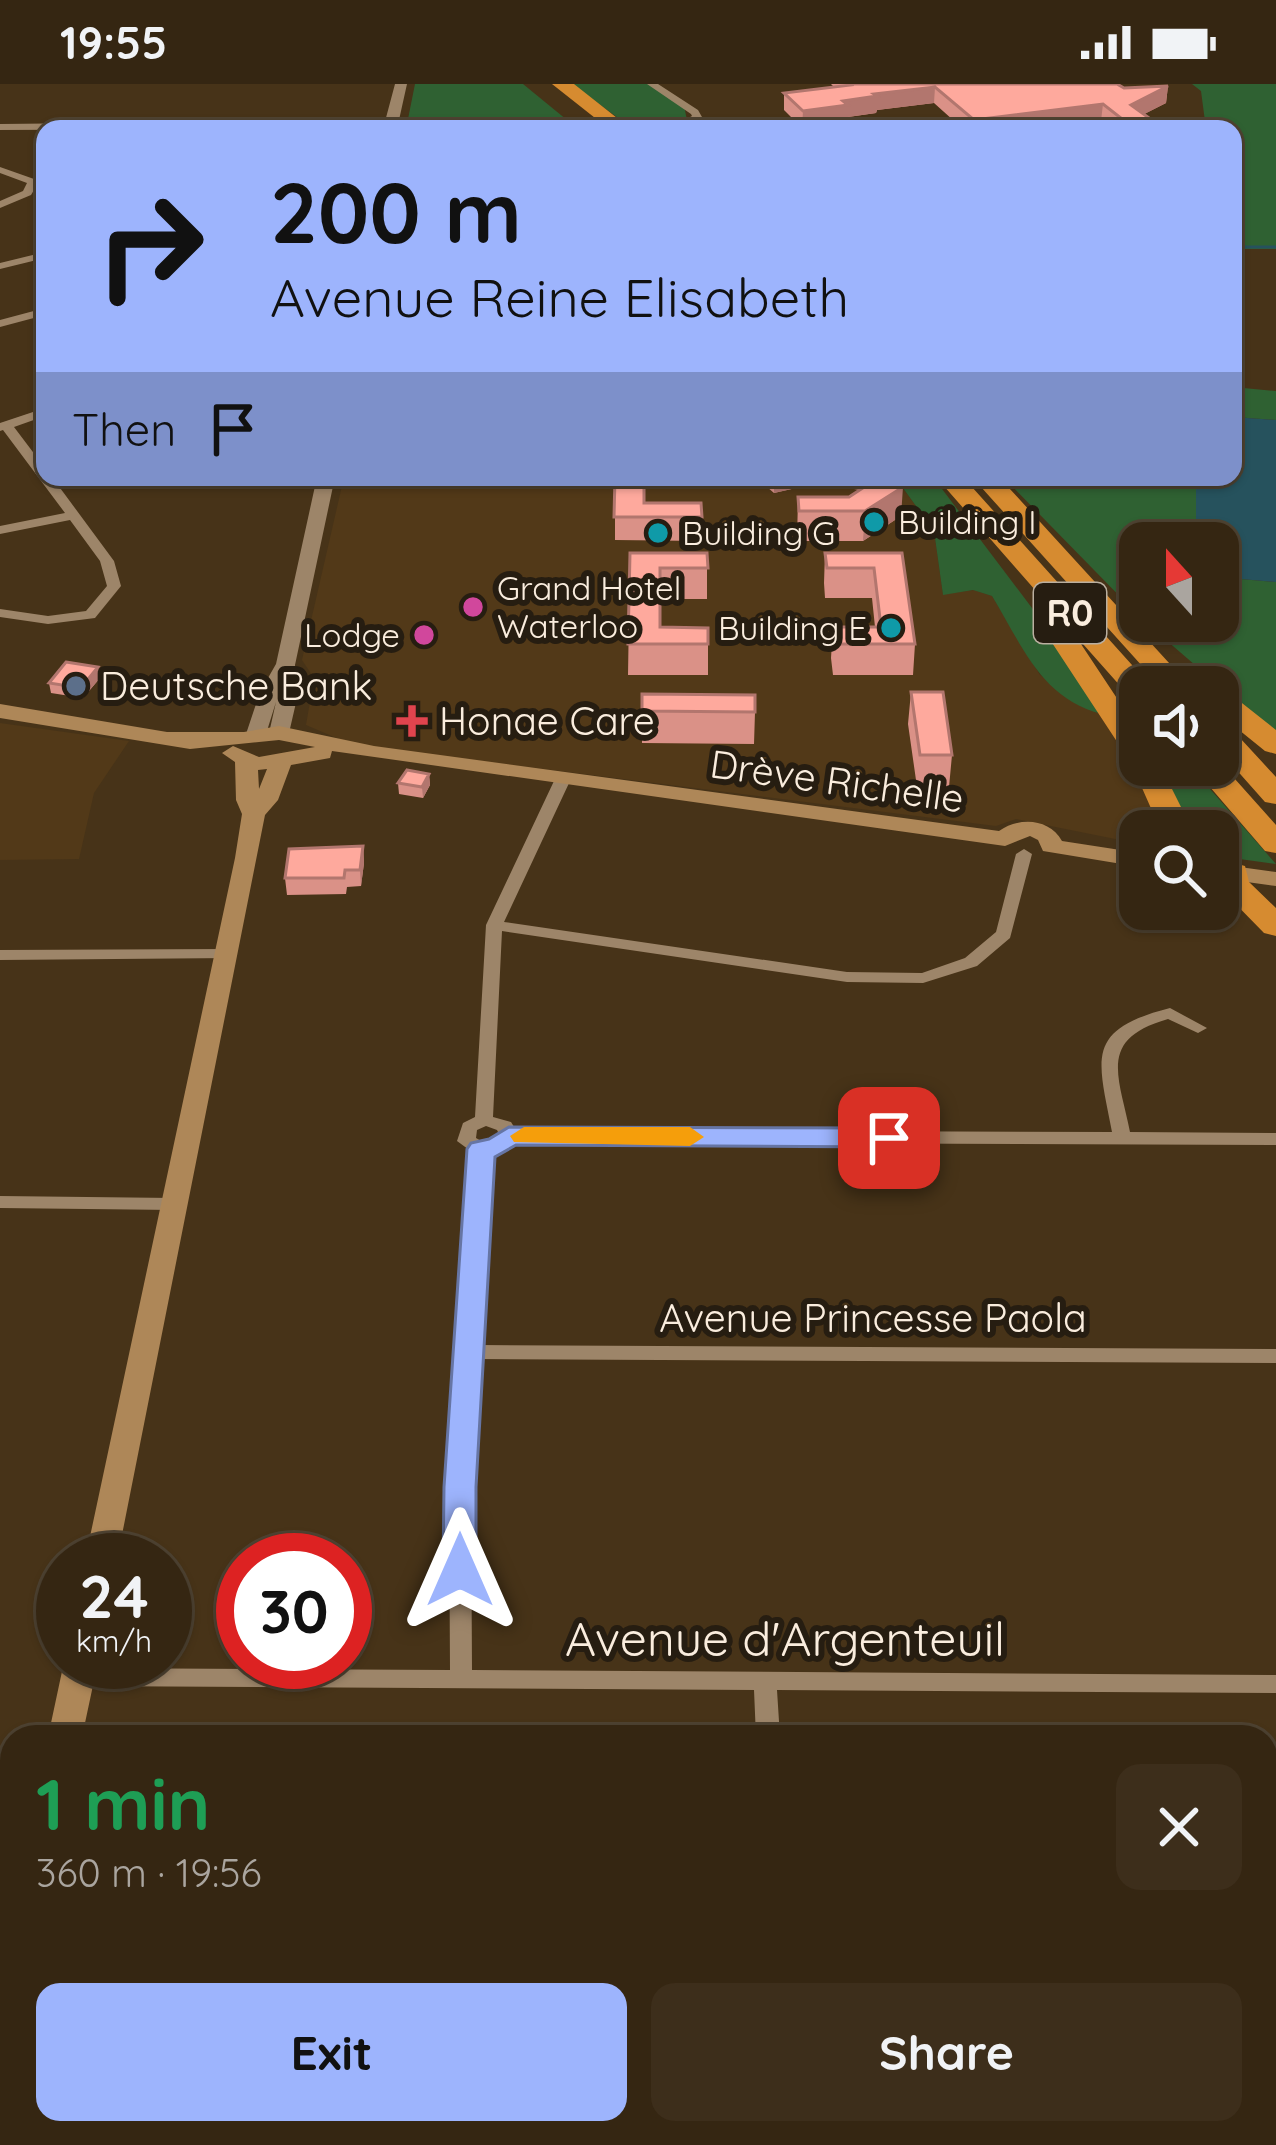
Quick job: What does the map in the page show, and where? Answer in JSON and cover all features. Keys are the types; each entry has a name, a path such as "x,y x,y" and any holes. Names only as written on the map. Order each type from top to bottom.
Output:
{"highway":[{"path":"535,84 581,120"},
{"path":"562,84 609,120"},
{"name":"R0","path":"957,486 1119,668"},
{"name":"R0","path":"993,486 1159,666"},
{"path":"1000,534 1000,549 1119,723"},
{"path":"1093,595 1123,612 1182,666"},
{"path":"1239,715 1276,745"},
{"path":"1239,754 1276,795"},
{"path":"1225,786 1276,844"},
{"path":"1239,890 1276,926"}],"main road":[{"name":"Drève Richelle","path":"0,711 172,737 374,753 1015,847"},
{"path":"254,814 248,800 266,747"},
{"path":"107,1533 254,814 266,800 266,747"},
{"path":"1015,847 1051,846 1119,857"},
{"path":"1239,874 1276,879"},
{"path":"68,1725 75,1689"}],"street":[{"path":"396,120 401,84"},
{"path":"652,84 695,112 694,120"},
{"path":"0,127 36,127"},
{"path":"0,170 36,181"},
{"path":"0,205 36,185"},
{"path":"0,266 36,257"},
{"path":"0,324 36,314"},
{"path":"36,415 3,426 36,466"},
{"path":"0,613 72,619 90,615 114,586 113,574 52,486"},
{"path":"266,747 288,694 286,664 324,486"},
{"path":"0,530 74,515"},
{"path":"484,1120 494,925 562,781"},
{"path":"494,925 847,977 923,977 959,968 1004,934 1015,847"},
{"path":"0,955 226,954"},
{"path":"1122,1139 1106,1061 1110,1043 1126,1030 1170,1013 1198,1028"},
{"path":"509,1136 500,1123 484,1120 469,1127 465,1136 481,1149 496,1148 509,1136 1276,1139"},
{"path":"461,1679 460,1487 481,1149"},
{"path":"0,1202 174,1204"},
{"name":"Avenue Princesse Paola","path":"470,1352 1276,1356"},
{"name":"Avenue d'Argenteuil","path":"192,1673 1276,1684"},
{"path":"765,1681 767,1725"}],"shaded area":[{"path":"342,486 902,486 934,531 943,594 974,590 992,596 1040,675 1102,714 1119,741 1119,786 1143,786 1153,810 1119,810 1119,840 1016,819 996,826 353,745 306,725 314,678 302,660"},
{"path":"0,723 129,741 94,793 79,859 0,860"}],"green space":[{"path":"415,84 523,84 567,120 408,120"},
{"path":"572,84 648,84 684,106 687,120 621,120"},
{"path":"1192,84 1276,84 1276,249 1242,249 1242,120 1205,120 1201,91"},
{"path":"1242,388 1276,391 1276,420 1242,418"},
{"path":"902,486 940,486 1032,608 1102,714 1063,696 1049,683 1024,652 992,596 973,590 943,595 934,531"},
{"path":"1012,486 1196,486 1196,522 1119,522 1119,596"},
{"path":"1239,579 1276,582 1276,735 1239,703 1239,666 1196,666 1168,642 1239,642"},
{"path":"1163,786 1207,786 1229,810 1175,810"},
{"path":"1239,822 1276,864 1239,859"}],"water":[{"path":"1242,418 1276,420 1276,582 1239,579 1239,522 1196,522 1196,486 1242,486"}],"building":[{"path":"851,85 1168,86 1131,105 1152,120 1123,120 1103,104 974,120 935,87 874,94 877,96 843,101 848,105 803,111 784,93"},
{"path":"615,486 644,486 644,503 701,503 702,517 614,517"},
{"path":"866,486 903,487 865,511 799,511 798,497 849,497"},
{"path":"630,553 707,553 708,568 660,568 660,627 708,628 708,644 628,644"},
{"path":"825,553 902,553 915,644 835,644 833,627 881,627 874,568 827,568"},
{"path":"66,662 98,667 81,688 49,683"},
{"path":"911,692 943,692 952,755 920,755"},
{"path":"642,694 755,695 755,712 642,711"},
{"path":"407,770 429,774 422,787 398,783"},
{"path":"363,846 360,870 345,870 344,878 285,878 289,849"}],"waterway":[{"path":"1242,247 1276,247"}],"slow traffic":[{"path":"524,1136 690,1137"}],"place":[{"name":"Building I","path":"874,522"},
{"name":"Building G","path":"658,533"},
{"name":"Grand Hotel Waterloo","path":"473,607"},
{"name":"Building E","path":"891,628"},
{"name":"Lodge","path":"424,635"},
{"name":"Deutsche Bank","path":"76,686"},
{"name":"Honae Care","path":"412,721"}],"route":[{"path":"460,1570 460,1487 481,1149 496,1148 509,1136 889,1138"}]}
